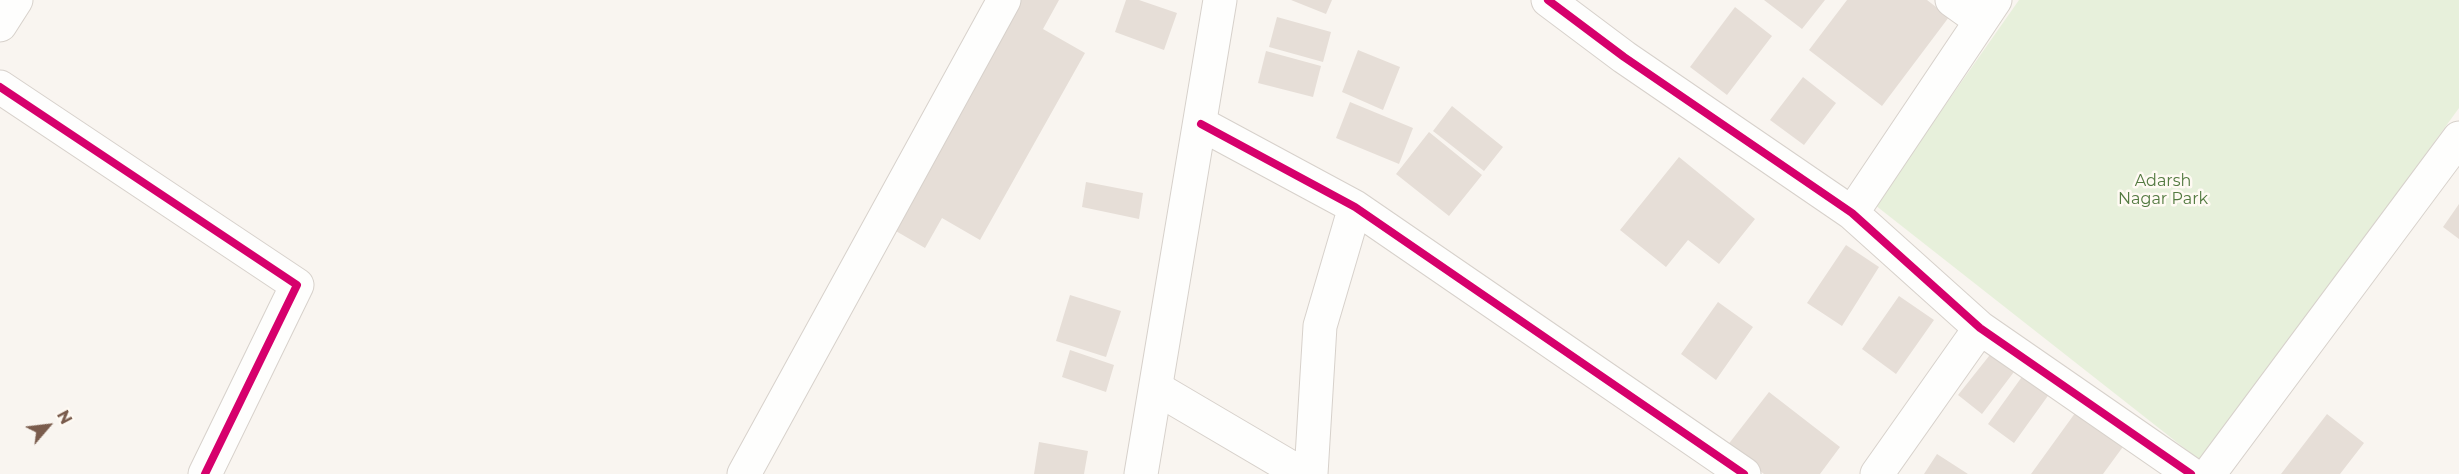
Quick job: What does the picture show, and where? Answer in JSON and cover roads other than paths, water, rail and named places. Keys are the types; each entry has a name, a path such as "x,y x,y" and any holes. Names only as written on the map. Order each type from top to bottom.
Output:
{"street":[{"path":"0,25 15,0"},
{"path":"744,474 1004,0"},
{"path":"1141,474 1220,0"},
{"path":"1548,0 1624,57 1852,213 1980,328 2191,474"},
{"path":"1852,213 1988,10 1952,0"},
{"path":"0,87 297,285 205,474"},
{"path":"1201,124 1355,207 1744,474"},
{"path":"2209,474 2459,138"},
{"path":"1311,474 1320,326 1355,207"},
{"path":"1877,474 1980,328"},
{"path":"1156,388 1302,474"}],"park label":[{"name":"Adarsh Nagar Park","path":"2163,190"}]}
